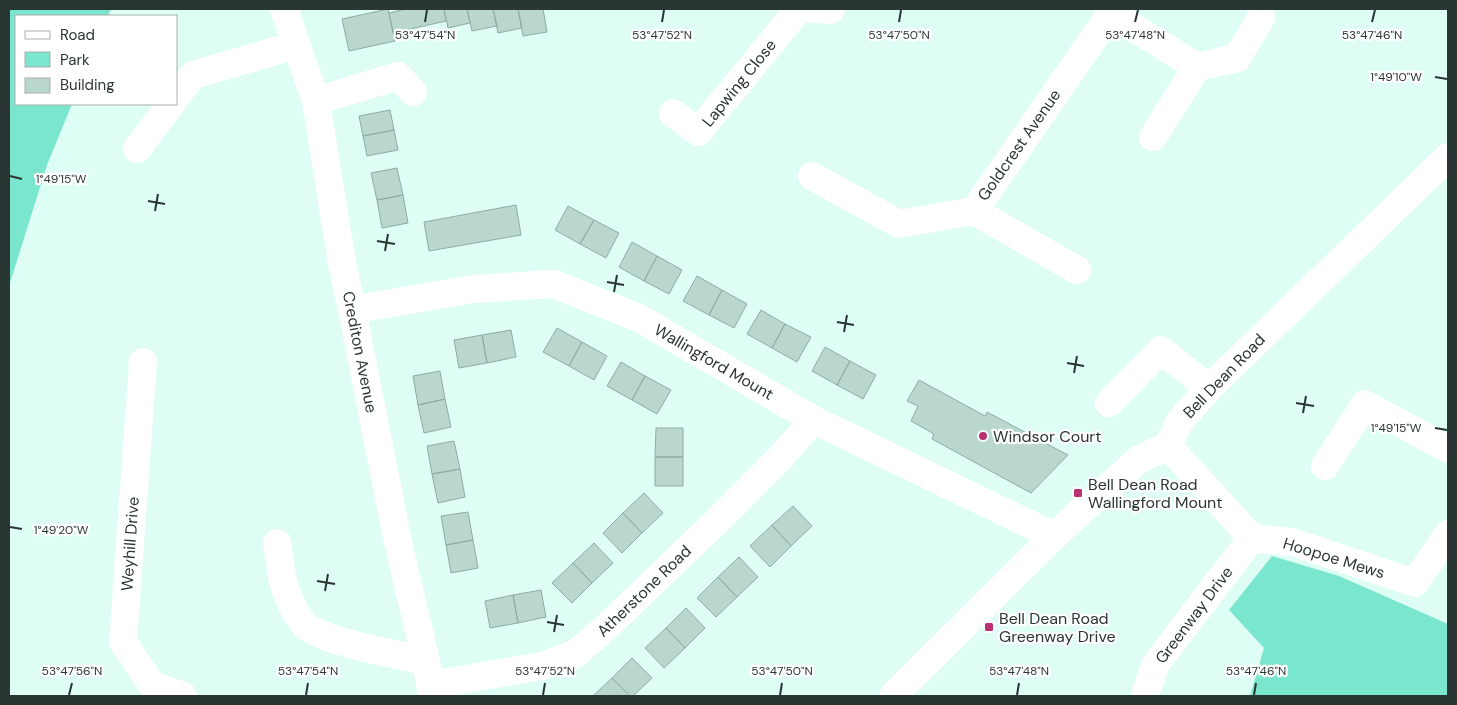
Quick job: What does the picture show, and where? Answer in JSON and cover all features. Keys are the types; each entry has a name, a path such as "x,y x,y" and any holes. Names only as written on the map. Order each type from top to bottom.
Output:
{"street":[{"name":"Crediton Avenue","path":"284,9 316,101 342,263 398,542 429,681"},
{"name":"Lapwing Close","path":"673,113 698,132 799,9"},
{"path":"813,9 832,9"},
{"path":"1112,11 1197,67"},
{"name":"Goldcrest Avenue","path":"812,176 898,224 974,211 1112,11"},
{"path":"1153,137 1197,67 1237,58 1262,18"},
{"path":"178,94 193,75 296,45"},
{"path":"316,101 398,76 413,92"},
{"path":"137,149 170,105"},
{"name":"Bell Dean Road","path":"1168,446 1180,422 1208,388 1448,157"},
{"path":"974,211 1077,270"},
{"name":"Wallingford Mount","path":"352,310 473,289 554,284 639,318 814,420 1054,536"},
{"path":"1109,403 1161,350 1208,388"},
{"name":"Weyhill Drive","path":"143,362 123,642 152,685 183,696"},
{"path":"1325,466 1365,404 1448,449"},
{"name":"Atherstone Road","path":"429,681 542,666 575,654 600,634 720,517 778,460 814,420"},
{"path":"893,696 1054,536 1138,460 1168,446 1252,538"},
{"name":"Hoopoe Mews","path":"1252,538 1292,542 1415,583 1448,534"},
{"name":"Greenway Drive","path":"1146,696 1155,665 1252,538"},
{"path":"278,542 284,587 293,606 306,625 316,632 332,638 381,651 429,681"}],"green space":[{"path":"9,9 111,9 108,15 15,15 15,105 72,105 47,165 9,286"},
{"path":"1272,556 1339,576 1448,624 1448,696 1250,696 1264,648 1229,610"}],"building":[{"path":"388,9 395,41 349,51 342,19"},
{"path":"406,9 444,9 446,21 393,33 389,13"},
{"path":"444,9 467,9 470,23 448,28"},
{"path":"467,9 493,9 497,26 472,31"},
{"path":"493,9 518,9 522,28 498,33"},
{"path":"518,9 543,9 547,32 523,36"},
{"path":"390,110 394,130 363,136 359,116"},
{"path":"394,130 398,150 367,156 363,136"},
{"path":"397,168 403,195 377,200 371,173"},
{"path":"403,195 408,223 382,228 377,200"},
{"path":"516,205 521,235 429,251 424,222"},
{"path":"568,206 594,220 580,244 555,230"},
{"path":"594,220 619,233 606,258 580,244"},
{"path":"632,242 657,256 644,281 619,267"},
{"path":"657,256 682,270 669,294 644,281"},
{"path":"697,276 722,290 709,315 683,301"},
{"path":"722,290 747,304 734,328 709,315"},
{"path":"761,310 785,324 772,348 747,334"},
{"path":"785,324 811,337 797,362 772,348"},
{"path":"557,328 582,342 569,366 543,352"},
{"path":"511,330 516,357 487,363 482,335"},
{"path":"482,335 487,363 459,368 454,340"},
{"path":"582,342 607,356 594,380 569,366"},
{"path":"825,347 850,361 837,385 812,371"},
{"path":"850,361 876,375 863,399 837,385"},
{"path":"621,362 645,376 632,400 607,386"},
{"path":"440,371 445,399 418,405 413,376"},
{"path":"645,376 671,390 657,414 632,400"},
{"name":"Windsor Court","path":"919,380 985,416 987,412 1068,455 1031,493 932,439 934,434 911,421 918,406 907,401"},
{"path":"445,399 451,427 424,433 418,405"},
{"path":"656,428 683,428 683,457 655,457"},
{"path":"454,441 460,469 432,474 427,446"},
{"path":"655,457 683,457 683,486 655,486"},
{"path":"460,469 465,497 438,503 432,474"},
{"path":"644,493 663,513 642,533 623,513"},
{"path":"793,506 812,526 791,546 772,525"},
{"path":"468,512 473,540 446,545 441,516"},
{"path":"623,513 642,533 622,553 603,533"},
{"path":"772,525 791,546 770,567 750,546"},
{"path":"473,540 478,568 451,573 446,545"},
{"path":"594,543 613,563 592,583 573,563"},
{"path":"739,557 758,577 737,597 718,577"},
{"path":"573,563 592,583 572,603 552,583"},
{"path":"718,577 737,597 716,617 697,598"},
{"path":"541,590 546,617 518,623 513,595"},
{"path":"513,595 518,623 490,628 485,601"},
{"path":"686,608 705,628 685,648 666,628"},
{"path":"666,628 685,648 664,668 645,648"},
{"path":"632,658 652,678 633,696 630,696 612,678"},
{"path":"612,678 630,696 593,696"}],"place":[{"name":"Windsor Court","path":"983,436"},
{"name":"Bell Dean Road Wallingford Mount","path":"1078,493"},
{"name":"Bell Dean Road Greenway Drive","path":"989,627"}]}
